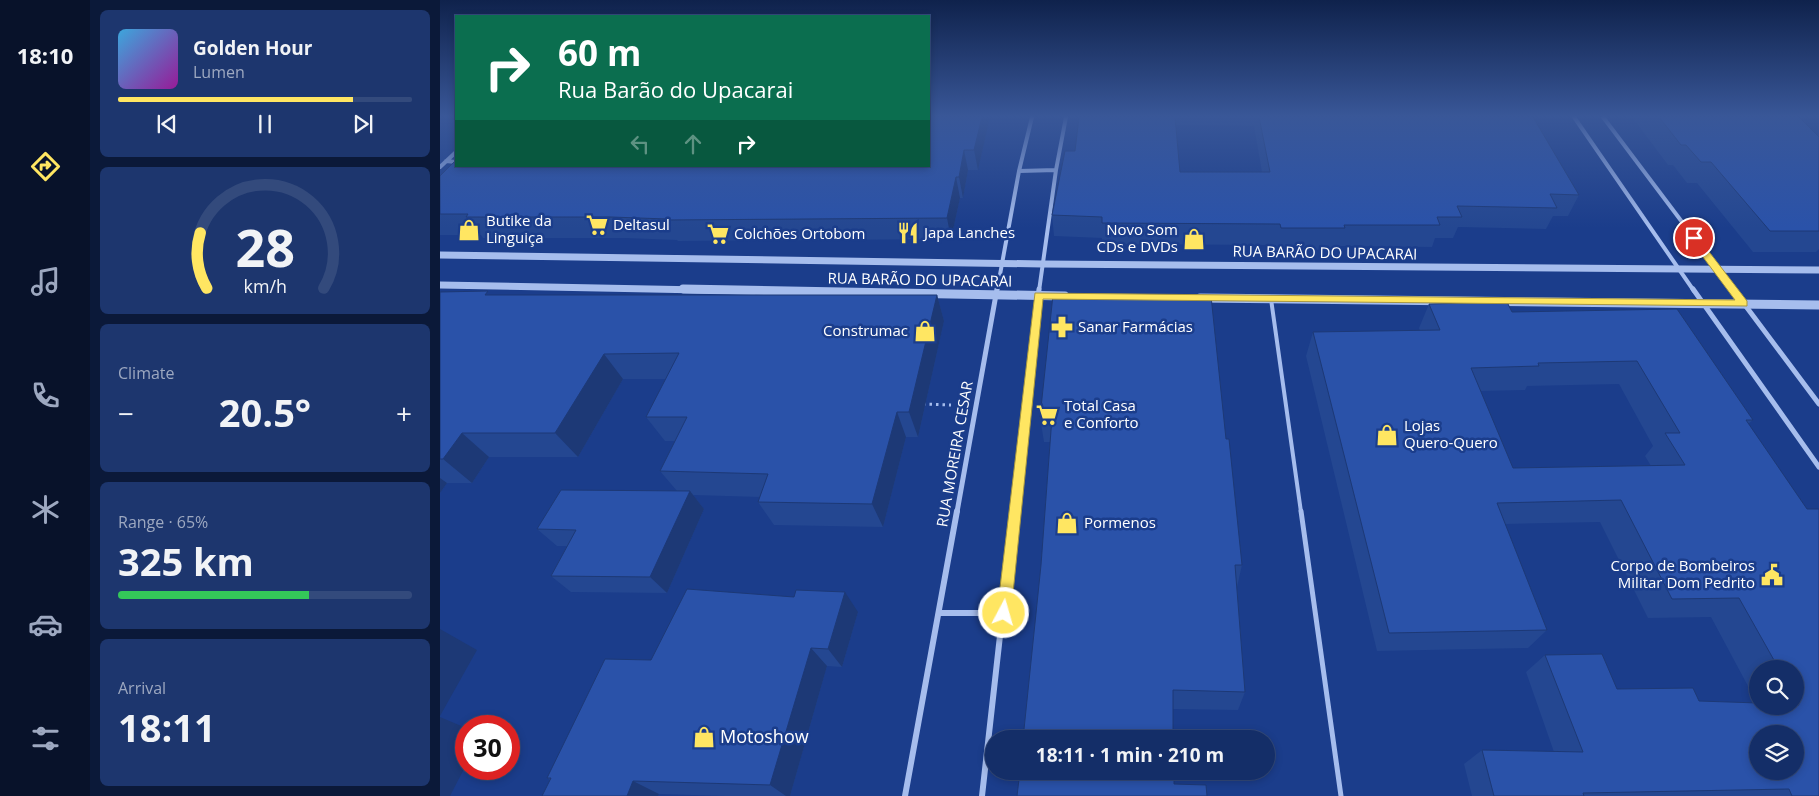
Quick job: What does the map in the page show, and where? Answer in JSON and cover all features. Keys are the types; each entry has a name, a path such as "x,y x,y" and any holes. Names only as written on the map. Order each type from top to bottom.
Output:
{"street":[{"path":"440,167 454,154"},
{"name":"RUA MOREIRA CESAR","path":"905,796 1023,154"},
{"path":"982,796 1038,296 1059,154"},
{"path":"1599,154 1819,467"},
{"path":"1631,154 1819,404"},
{"path":"446,162 455,162"},
{"path":"1019,171 1056,170"},
{"name":"RUA BARÃO DO UPACARAI","path":"440,256 1002,264 1819,270"},
{"name":"RUA BARÃO DO UPACARAI","path":"440,285 1077,296"},
{"path":"1194,298 1819,305"},
{"path":"939,613 1004,613"}],"lane":[{"path":"1272,298 1341,796"}],"path":[{"path":"919,404 976,405"}],"building":[{"path":"930,154 963,154 959,177 956,177 947,218 666,220 611,217 466,217 468,214 440,214 440,176 455,161 455,167 930,167"},
{"path":"1064,154 1178,154 1180,172 1270,172 1266,154 1555,154 1579,195 1550,194 1557,208 1457,206 1462,217 1437,217 1440,225 1344,225 1345,228 1281,228 1280,224 1102,223 1102,217 1052,215"},
{"path":"1694,154 1819,154 1819,231 1770,231 1711,162 1701,162"},
{"path":"488,291 485,295 937,295 909,412 897,412 872,504 758,502 768,474 660,471 687,417 646,417 679,353 604,354 555,433 462,433 443,459 440,459 440,292"},
{"path":"1053,295 1211,296 1226,439 1229,439 1242,565 1235,565 1245,692 1173,690 1173,730 1024,730 1041,565 1052,417 1040,417"},
{"path":"1507,302 1512,312 1677,309 1753,420 1746,420 1807,509 1819,509 1819,796 1792,796 1789,789 1583,793 1584,796 1494,796 1482,750 1583,752 1545,655 1602,654 1617,689 1693,688 1699,701 1749,703 1749,715 1804,715 1804,660 1774,660 1739,598 1672,599 1621,500 1497,503 1547,630 1389,633 1313,332 1440,330 1429,304","holes":["1637,361 1680,433 1665,433 1685,465 1513,468 1471,368 1539,366 1538,363"]},
{"path":"561,490 690,491 650,577 551,576 576,530 537,529"},
{"path":"687,589 794,597 796,590 845,592 828,649 811,648 770,785 633,781 627,796 542,796 551,778 547,778 605,659 651,660"},
{"path":"1019,780 1174,780 1174,784 1206,785 1207,796 1017,796"}],"place":[{"name":"Deltasul","path":"597,225"},
{"name":"Butike da Linguiça","path":"469,230"},
{"name":"Japa Lanches","path":"908,233"},
{"name":"Colchões Ortobom","path":"718,234"},
{"name":"Novo Som CDs e DVDs","path":"1194,239"},
{"name":"Sanar Farmácias","path":"1062,327"},
{"name":"Construmac","path":"925,331"},
{"name":"Total Casa e Conforto","path":"1047,415"},
{"name":"Lojas Quero-Quero","path":"1387,435"},
{"name":"Pormenos","path":"1067,523"},
{"name":"Corpo de Bombeiros Militar Dom Pedrito","path":"1772,575"},
{"name":"Motoshow","path":"704,737"}],"route":[{"path":"1004,613 1038,296 1743,304 1694,238"}]}
